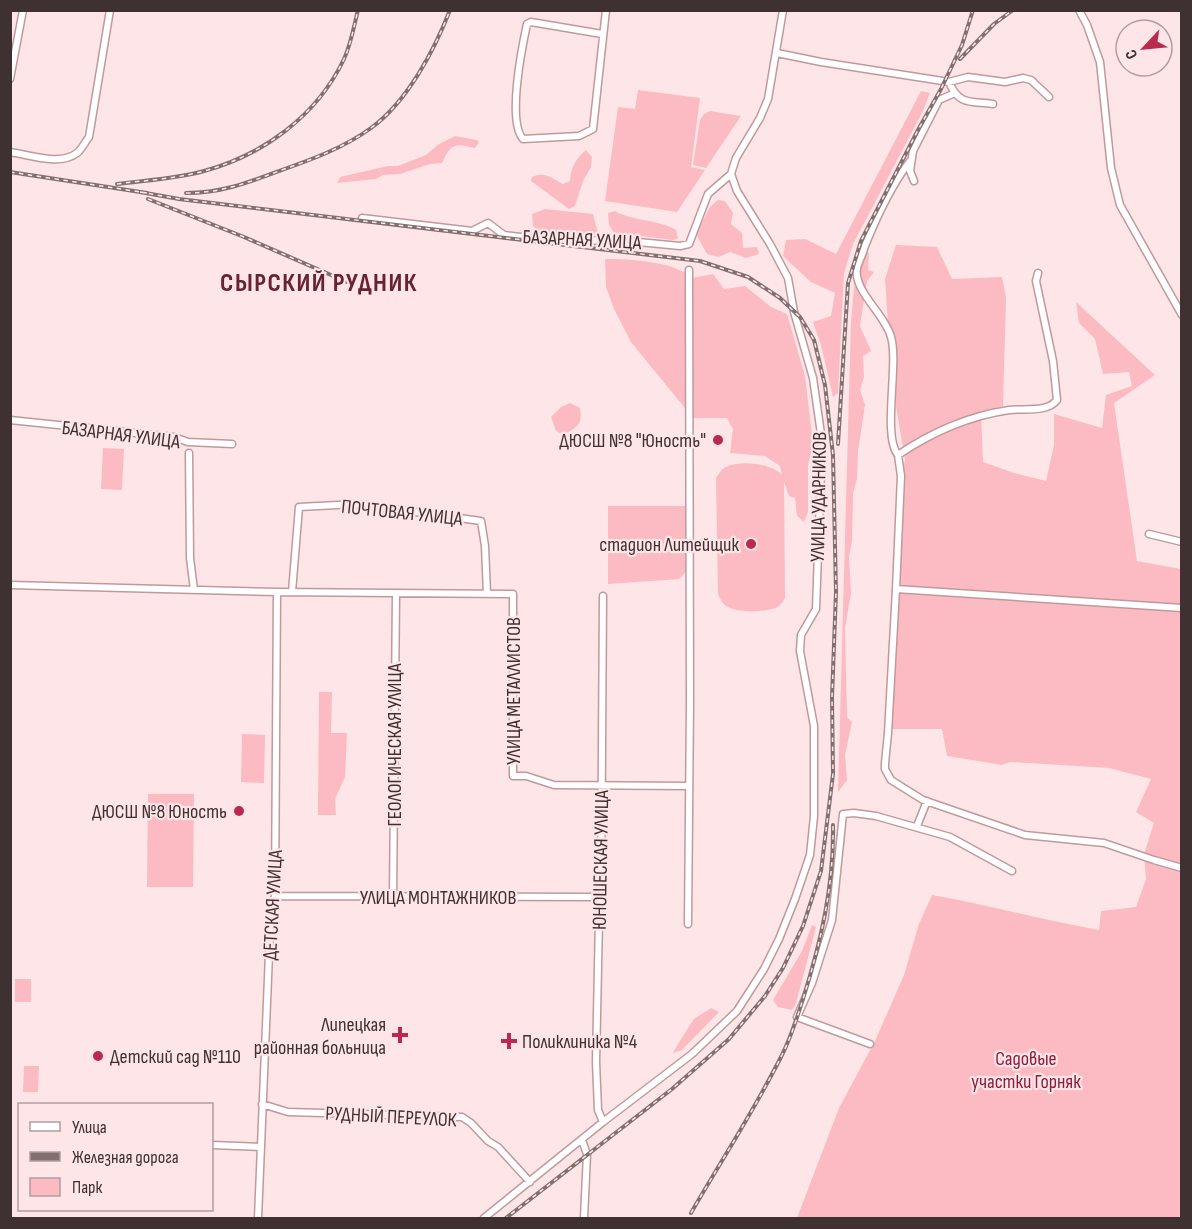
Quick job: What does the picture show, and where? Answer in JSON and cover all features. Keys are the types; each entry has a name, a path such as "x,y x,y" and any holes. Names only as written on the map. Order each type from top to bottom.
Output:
{"street":[{"path":"10,79 23,10"},
{"path":"10,152 55,159 66,158 78,152 89,137 110,10"},
{"path":"603,34 531,22 527,24 521,52 516,104 518,134 523,139 579,136 592,129 606,10"},
{"path":"731,174 736,158 760,118 768,99 783,10"},
{"path":"1079,10 1087,25 1100,62 1111,168 1120,205 1182,315"},
{"path":"777,53 949,82 968,77 1005,82 1023,78 1030,80 1049,97"},
{"path":"949,82 955,93 967,103 993,104"},
{"path":"914,181 910,171 913,151 939,100 955,93"},
{"path":"910,160 897,177 873,225 857,268 858,283 891,336 892,432 894,450 898,455 902,476 885,769 891,780 927,801 1025,835 1104,843 1182,868"},
{"name":"БАЗАРНАЯ УЛИЦА","path":"362,218 472,231 488,223 504,235 574,243 607,239 680,246 689,244 708,194 731,174"},
{"name":"УЛИЦА УДАРНИКОВ","path":"603,1122 692,1054 737,1011 779,939 810,855 814,816 814,726 800,651 801,635 816,609 822,441 813,378 788,278 737,191 731,174"},
{"path":"688,924 689,270"},
{"path":"898,455 922,439 967,420 1010,410 1047,407 1057,400 1053,362 1036,281 1038,273"},
{"name":"БАЗАРНАЯ УЛИЦА","path":"10,420 174,437 188,442 232,444"},
{"path":"189,453 190,558 194,590"},
{"name":"ПОЧТОВАЯ УЛИЦА","path":"292,592 299,507 357,504 481,521 485,546 487,594"},
{"path":"1149,534 1182,542"},
{"path":"10,585 278,592 487,594"},
{"path":"896,589 1182,608"},
{"name":"ДЕТСКАЯ УЛИЦА","path":"258,1218 271,906 274,896 278,592"},
{"name":"ГЕОЛОГИЧЕСКАЯ УЛИЦА","path":"393,897 396,594"},
{"name":"УЛИЦА МЕТАЛЛИСТОВ","path":"487,594 513,594 513,776 526,776 554,785 602,785"},
{"name":"ЮНОШЕСКАЯ УЛИЦА","path":"603,596 601,897 596,1062 598,1110 603,1122"},
{"path":"602,785 689,786"},
{"path":"917,826 927,801"},
{"path":"870,1044 797,1017 812,983 832,920 843,814 876,816 950,837 1012,871"},
{"name":"УЛИЦА МОНТАЖНИКОВ","path":"274,896 601,897"},
{"name":"РУДНЫЙ ПЕРЕУЛОК","path":"262,1104 288,1112 462,1117 498,1147 530,1182"},
{"path":"484,1218 603,1122"},
{"path":"582,1140 587,1154 584,1218"},
{"path":"213,1145 261,1148"}],"green space":[{"path":"638,90 700,98 691,167 705,170 677,212 605,201 618,107 635,109"},
{"path":"921,91 930,93 922,113 853,244 844,273 838,393 833,397 821,345 813,322 831,316 835,293 811,282 783,256 786,240 805,239 836,254"},
{"path":"710,111 741,116 706,168 693,165 700,120"},
{"path":"455,136 479,142 475,148 463,145 454,146 442,163 430,164 400,174 383,175 376,179 337,183 340,177 388,166 398,166 426,155 439,144"},
{"path":"586,150 592,157 591,167 583,181 575,206 569,209 531,181 532,177 540,175 548,176 563,184 570,181 575,163"},
{"path":"718,200 725,201 733,213 731,224 742,233 743,248 757,247 759,254 746,258 730,252 719,257 707,254 696,234 710,207"},
{"path":"545,209 593,214 598,233 582,238 546,236 533,226 532,214"},
{"path":"615,211 669,226 676,230 678,238 674,240 614,233 609,225 608,213"},
{"name":"Садовые участки Горняк","path":"896,245 937,247 952,279 1002,277 1006,298 1003,406 981,413 983,462 1046,481 1054,445 1054,414 1102,428 1106,395 1132,386 1129,372 1103,374 1095,339 1079,323 1076,302 1155,375 1114,403 1137,561 1181,569 1181,1218 797,1218 839,1108 875,1041 904,975 919,924 932,895 1099,930 1101,911 1136,907 1146,879 1144,854 1154,823 1136,812 1151,779 1109,768 1010,762 1002,765 947,756 942,729 891,729 901,476 905,460 892,382 885,279"},
{"path":"866,252 869,253 868,270 874,272 867,281 860,326 871,351 863,356 864,377 860,390 865,405 858,451 857,479 853,493 852,541 849,557 851,593 845,628 847,717 852,722 845,755 847,780 838,792 851,322 855,277"},
{"path":"605,259 663,265 684,272 692,278 713,274 724,289 745,286 771,307 787,314 805,376 813,444 808,465 808,512 804,522 797,516 795,498 789,496 784,482 785,598 779,606 760,611 737,610 726,606 718,594 716,478 723,469 732,465 747,463 764,465 782,475 780,466 765,456 730,453 733,429 727,418 693,418 631,342 614,309 606,287"},
{"path":"570,403 580,408 581,418 575,427 563,435 556,431 551,417 561,407"},
{"path":"103,448 124,449 122,490 101,489"},
{"path":"608,506 686,506 686,572 679,579 608,584"},
{"path":"319,692 332,692 331,733 347,733 345,777 335,799 336,815 318,815"},
{"path":"242,734 265,735 264,783 241,782"},
{"path":"148,794 194,794 193,887 147,887"},
{"path":"812,925 816,927 796,1003 792,1010 778,1007 773,1000 802,951"},
{"path":"15,979 31,979 31,1002 15,1002"},
{"path":"711,1008 719,1012 682,1050 673,1053 694,1019"},
{"path":"24,1066 39,1066 38,1092 23,1092"}],"railway":[{"path":"117,184 193,174 226,164 267,144 303,115 333,80 344,59 358,10"},
{"path":"186,193 222,189 256,180 326,153 350,142 371,128 408,90 436,42 450,10"},
{"path":"838,444 848,283 861,241 941,89 962,45 973,10"},
{"path":"960,59 994,24 1013,10"},
{"path":"10,172 147,193"},
{"path":"140,192 179,199 700,261 748,277 780,298 800,317 814,340 825,385 833,455 836,592 832,697 833,774 821,871 803,926 783,968 765,996 729,1039 672,1089 506,1218"},
{"path":"148,199 244,237 347,282"},
{"path":"691,1213 761,1095 794,1027 825,913 829,891 833,825"}],"place":[{"name":"ДЮСШ №8 \"Юность\"","path":"718,440"},
{"name":"стадион Литейщик","path":"751,544"},
{"name":"ДЮСШ №8 Юность","path":"239,811"},
{"name":"Липецкая районная больница","path":"400,1035"},
{"name":"Поликлиника №4","path":"509,1041"},
{"name":"Детский сад №110","path":"98,1056"}],"district":[{"name":"СЫРСКИЙ РУДНИК","path":"319,282"}]}
